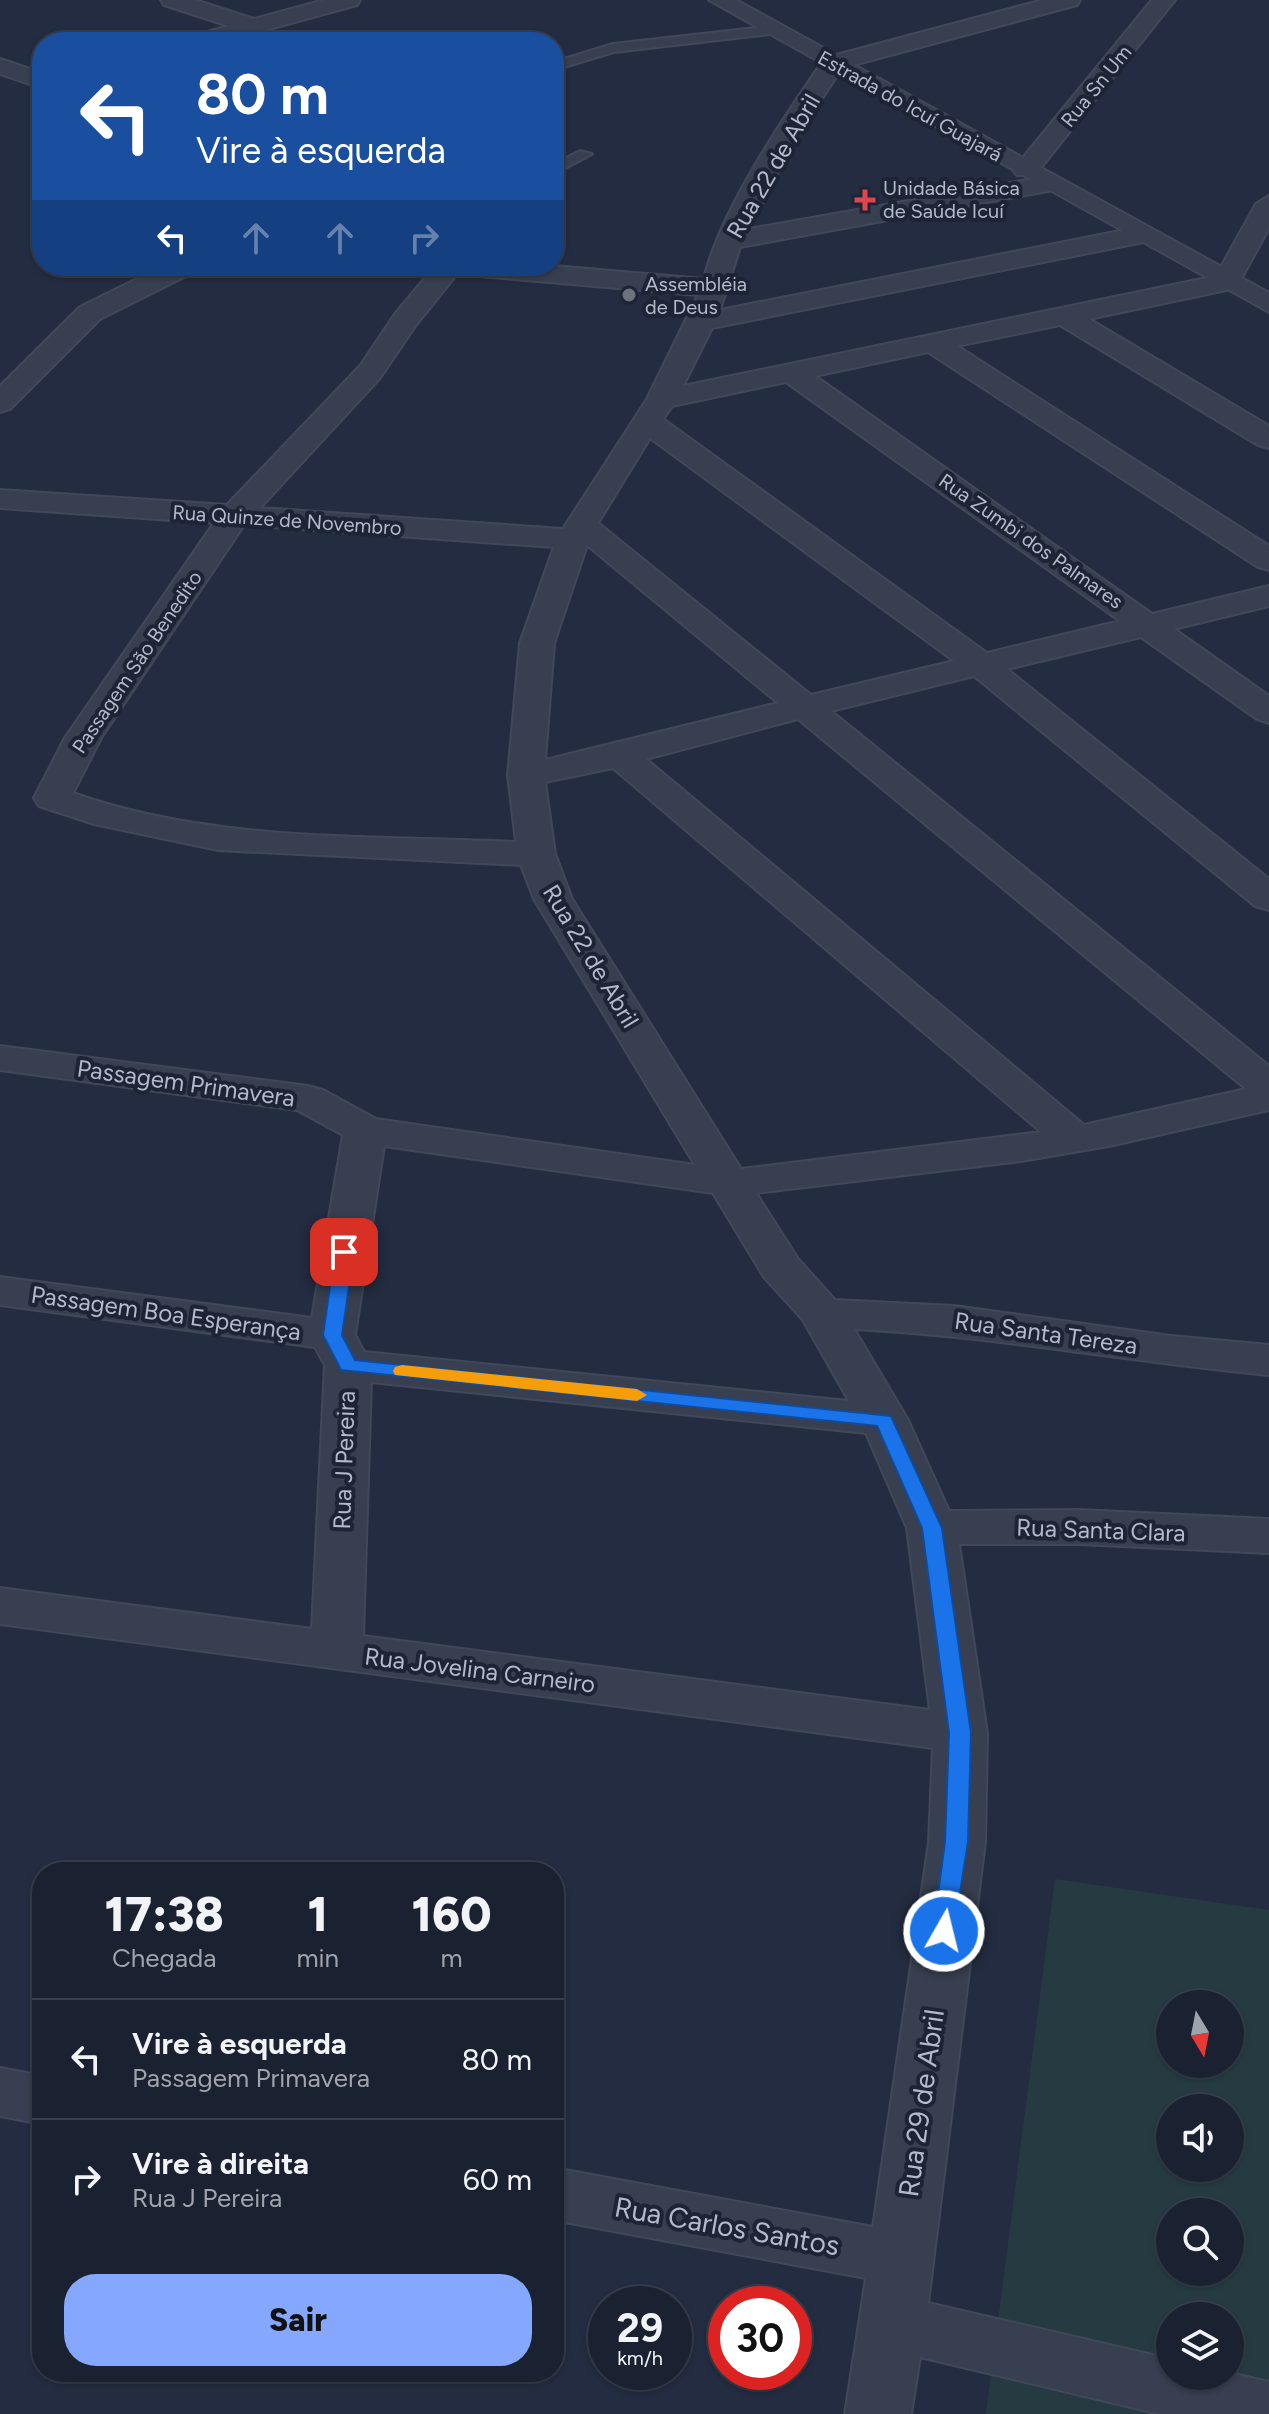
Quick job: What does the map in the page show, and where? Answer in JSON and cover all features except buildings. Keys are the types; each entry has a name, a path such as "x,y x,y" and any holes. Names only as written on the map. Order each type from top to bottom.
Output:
{"street":[{"path":"172,0 253,26"},
{"path":"232,32 349,0"},
{"name":"Estrada do Icuí Guajará","path":"720,0 1269,304"},
{"path":"822,58 1015,0"},
{"path":"822,58 1069,0"},
{"name":"Rua Sn Um","path":"1026,170 1164,0"},
{"name":"Rua 22 de Abril","path":"822,58 729,241 701,322 654,410 578,532 537,643 526,775 536,854 553,899 780,1267 822,1313 884,1420"},
{"path":"0,66 32,79"},
{"path":"14,93 32,87"},
{"path":"729,241 1050,184"},
{"path":"654,410 792,373 1226,282 1269,204"},
{"path":"701,322 1140,235"},
{"path":"564,275 715,288"},
{"path":"0,403 90,313 164,276"},
{"name":"Passagem São Benedito","path":"441,276 405,320 370,372 234,517 83,738 52,798 94,813 218,839 536,854"},
{"path":"1065,316 1269,439"},
{"path":"934,344 1269,560"},
{"name":"Rua Zumbi dos Palmares","path":"792,373 1269,712"},
{"path":"654,410 980,664 1269,898"},
{"name":"Rua Quinze de Novembro","path":"0,499 234,517 578,532"},
{"path":"578,532 803,707 1269,1087"},
{"path":"526,775 1269,596"},
{"path":"619,755 1075,1139"},
{"name":"Passagem Primavera","path":"0,1058 308,1099 365,1130"},
{"path":"365,1130 731,1183 1075,1139 1269,1097"},
{"name":"Rua J Pereira","path":"337,1651 340,1350 365,1130"},
{"name":"Passagem Boa Esperança","path":"0,1291 340,1350"},
{"name":"Rua Santa Tereza","path":"822,1313 954,1320 1171,1351 1269,1360"},
{"path":"340,1350 884,1420"},
{"name":"Rua 29 de Abril","path":"878,2414 894,2323 900,2258 957,1842 960,1733 932,1528 884,1420"},
{"name":"Rua Santa Clara","path":"932,1528 1079,1527 1269,1536"},
{"name":"Rua Jovelina Carneiro","path":"0,1606 960,1733"},
{"path":"0,2092 32,2098"},
{"name":"Rua Carlos Santos","path":"564,2196 900,2258"},
{"path":"894,2323 1269,2411"}],"lane":[{"path":"564,63 613,48 774,30"},
{"path":"564,165 585,154"}],"green space":[{"path":"1055,1879 1269,1910 1269,2414 986,2414"}],"slow traffic":[{"path":"402,1371 637,1395"}],"place":[{"name":"Unidade Básica de Saúde Icuí","path":"865,200"},
{"name":"Assembléia de Deus","path":"629,295"}],"route":[{"path":"344,1252 332,1335 348,1365 884,1420 932,1528 960,1733 957,1842 944,1931"}]}
